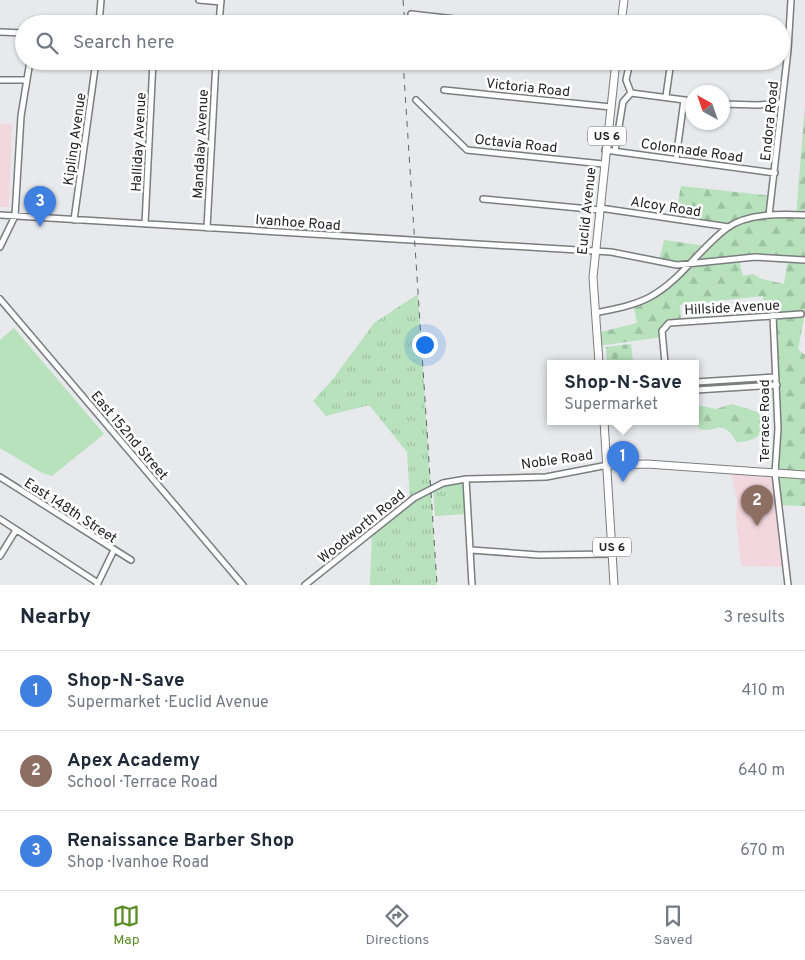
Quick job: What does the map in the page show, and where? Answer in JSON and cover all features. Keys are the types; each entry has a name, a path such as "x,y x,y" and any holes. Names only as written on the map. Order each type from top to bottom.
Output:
{"main road":[{"path":"622,15 624,0"},
{"name":"Euclid Avenue","path":"599,360 593,277 603,164 615,70"},
{"name":"US 6","path":"604,425 614,585"},
{"name":"Noble Road","path":"608,465 647,464 805,475"}],"street":[{"path":"100,15 101,0"},
{"path":"199,0 221,1 220,15"},
{"name":"Endora Road","path":"790,17 791,0"},
{"path":"411,14 420,15"},
{"path":"0,32 15,33"},
{"path":"0,246 15,216 21,116 29,70"},
{"name":"Kipling Avenue","path":"74,220 95,70"},
{"name":"Halliday Avenue","path":"145,224 154,70"},
{"name":"Mandalay Avenue","path":"207,228 216,70"},
{"path":"628,70 626,80 631,93"},
{"path":"666,96 669,70"},
{"name":"Endora Road","path":"769,214 786,70"},
{"path":"0,80 27,80"},
{"name":"Victoria Road","path":"444,90 611,107"},
{"path":"631,93 666,96 684,100 676,159"},
{"path":"615,151 623,102 631,93"},
{"name":"Octavia Road","path":"416,100 467,150 603,164"},
{"path":"730,104 782,103"},
{"name":"Colonnade Road","path":"605,150 775,173"},
{"name":"Alcoy Road","path":"483,199 600,209 729,227"},
{"path":"595,313 628,306 650,297 670,283 729,227 769,214 805,215"},
{"name":"Ivanhoe Road","path":"0,215 611,252 689,265 755,257 805,260"},
{"name":"East 152nd Street","path":"0,300 243,585"},
{"name":"Hillside Avenue","path":"665,360 662,331 665,324 801,314"},
{"name":"Terrace Road","path":"773,316 778,429 775,473 788,585"},
{"path":"699,382 776,377"},
{"path":"717,380 718,389"},
{"path":"699,390 776,385"},
{"name":"Noble Road","path":"434,487 449,481 546,476 608,465"},
{"name":"East 148th Street","path":"0,478 131,560"},
{"path":"466,479 472,585"},
{"name":"Woodworth Road","path":"305,585 414,498 434,487"},
{"path":"0,519 98,584 114,550"},
{"path":"0,556 16,530"},
{"path":"470,550 540,555 612,554"}],"shaded area":[{"path":"0,124 12,124 9,207 0,207"},
{"path":"731,473 773,478 783,567 741,566 736,519 737,501"}],"green space":[{"path":"805,106 805,313 798,349 805,355 805,506 778,505 775,473 778,429 773,316 766,316 763,296 680,305 681,321 665,325 662,337 598,346 597,333 637,323 633,304 650,297 689,266 659,261 664,240 707,246 728,228 675,219 681,186 773,196 770,214 796,215","holes":["739,259 788,259 784,284 762,279 753,274 743,276"]},
{"path":"418,294 437,585 370,585 372,532 410,501 407,452 369,405 326,416 313,401 333,379 374,323"},
{"path":"14,328 104,434 52,476 42,473 0,448 0,340"},
{"path":"631,344 633,360 607,360 606,347"},
{"path":"776,377 777,385 699,390 699,382"},
{"path":"732,404 758,412 764,425 763,429 758,436 750,440 737,442 723,428 700,429 696,425 699,425 699,406 716,409"},
{"path":"466,479 468,514 435,516 433,487"}],"railway":[{"path":"403,0 404,15"},
{"path":"404,70 437,585"}],"place":[{"name":"Renaissance Barber Shop","path":"40,227"},
{"name":"Shop-N-Save","path":"623,482"},
{"name":"Apex Academy","path":"757,526"}]}
